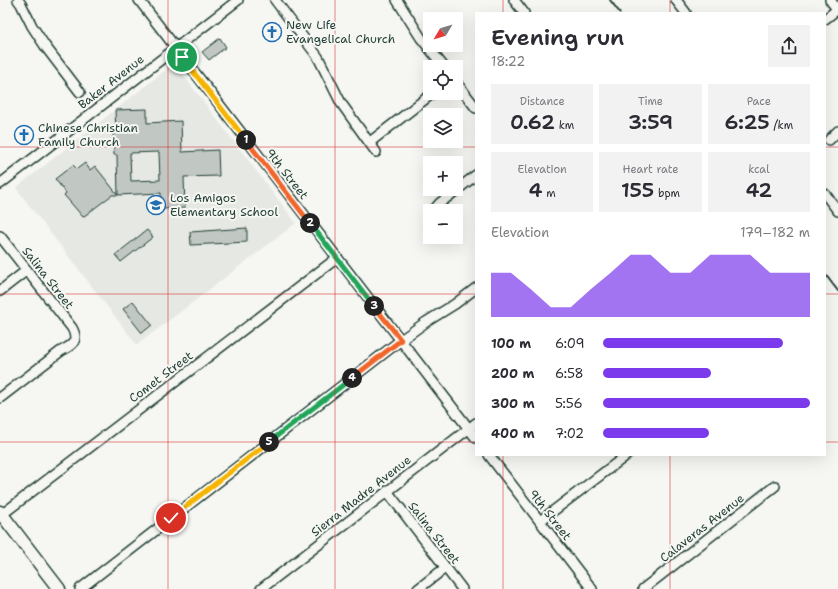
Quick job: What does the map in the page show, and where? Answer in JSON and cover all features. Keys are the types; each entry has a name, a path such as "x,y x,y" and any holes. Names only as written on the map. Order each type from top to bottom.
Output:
{"main road":[{"path":"1,514 59,589"}],"street":[{"path":"18,0 45,46 80,92"},
{"name":"9th Street","path":"139,0 401,340 472,426"},
{"name":"Baker Avenue","path":"0,184 238,0"},
{"path":"275,0 318,57 341,103 376,152"},
{"path":"397,0 421,38 438,60"},
{"path":"514,0 523,12"},
{"path":"676,0 685,12"},
{"path":"826,18 838,9 830,0"},
{"path":"463,91 475,107"},
{"path":"370,142 424,100"},
{"path":"829,140 838,132"},
{"path":"439,204 475,176"},
{"path":"826,195 838,211"},
{"name":"Salina Street","path":"0,236 76,335 71,346 61,351 0,398"},
{"name":"Comet Street","path":"1,514 337,258"},
{"path":"0,291 27,270"},
{"path":"80,589 401,340 475,289"},
{"name":"Sierra Madre Avenue","path":"261,589 472,426"},
{"name":"9th Street","path":"490,456 592,589"},
{"path":"540,521 626,456"},
{"name":"Calaveras Avenue","path":"643,589 775,486"},
{"name":"Salina Street","path":"387,491 462,589"},
{"path":"418,589 445,568"}],"shaded area":[{"name":"Los Amigos Elementary School","path":"171,66 177,67 296,223 137,345 16,188"}],"building":[{"path":"220,38 226,47 209,60 202,52"},
{"path":"147,109 147,123 181,121 182,152 218,150 219,176 184,177 185,208 161,209 161,193 118,195 117,155 114,155 113,133 116,133 115,110","holes":["159,152 160,180 131,181 130,153"]},
{"path":"85,163 90,170 95,166 118,195 112,195 83,217 64,195 66,193 55,179 73,165 77,169"},
{"path":"247,228 247,242 191,245 190,232"},
{"path":"147,230 153,237 121,262 115,255"},
{"path":"133,301 152,325 142,333 123,309"}],"railway":[{"path":"610,0 619,12"},
{"path":"826,275 838,291"}],"place":[{"name":"New Life Evangelical Church","path":"272,32"},
{"name":"Chinese Christian Family Church","path":"24,135"},
{"name":"Los Amigos Elementary School","path":"156,205"}],"route":[{"path":"171,518 401,340 182,57"}]}
